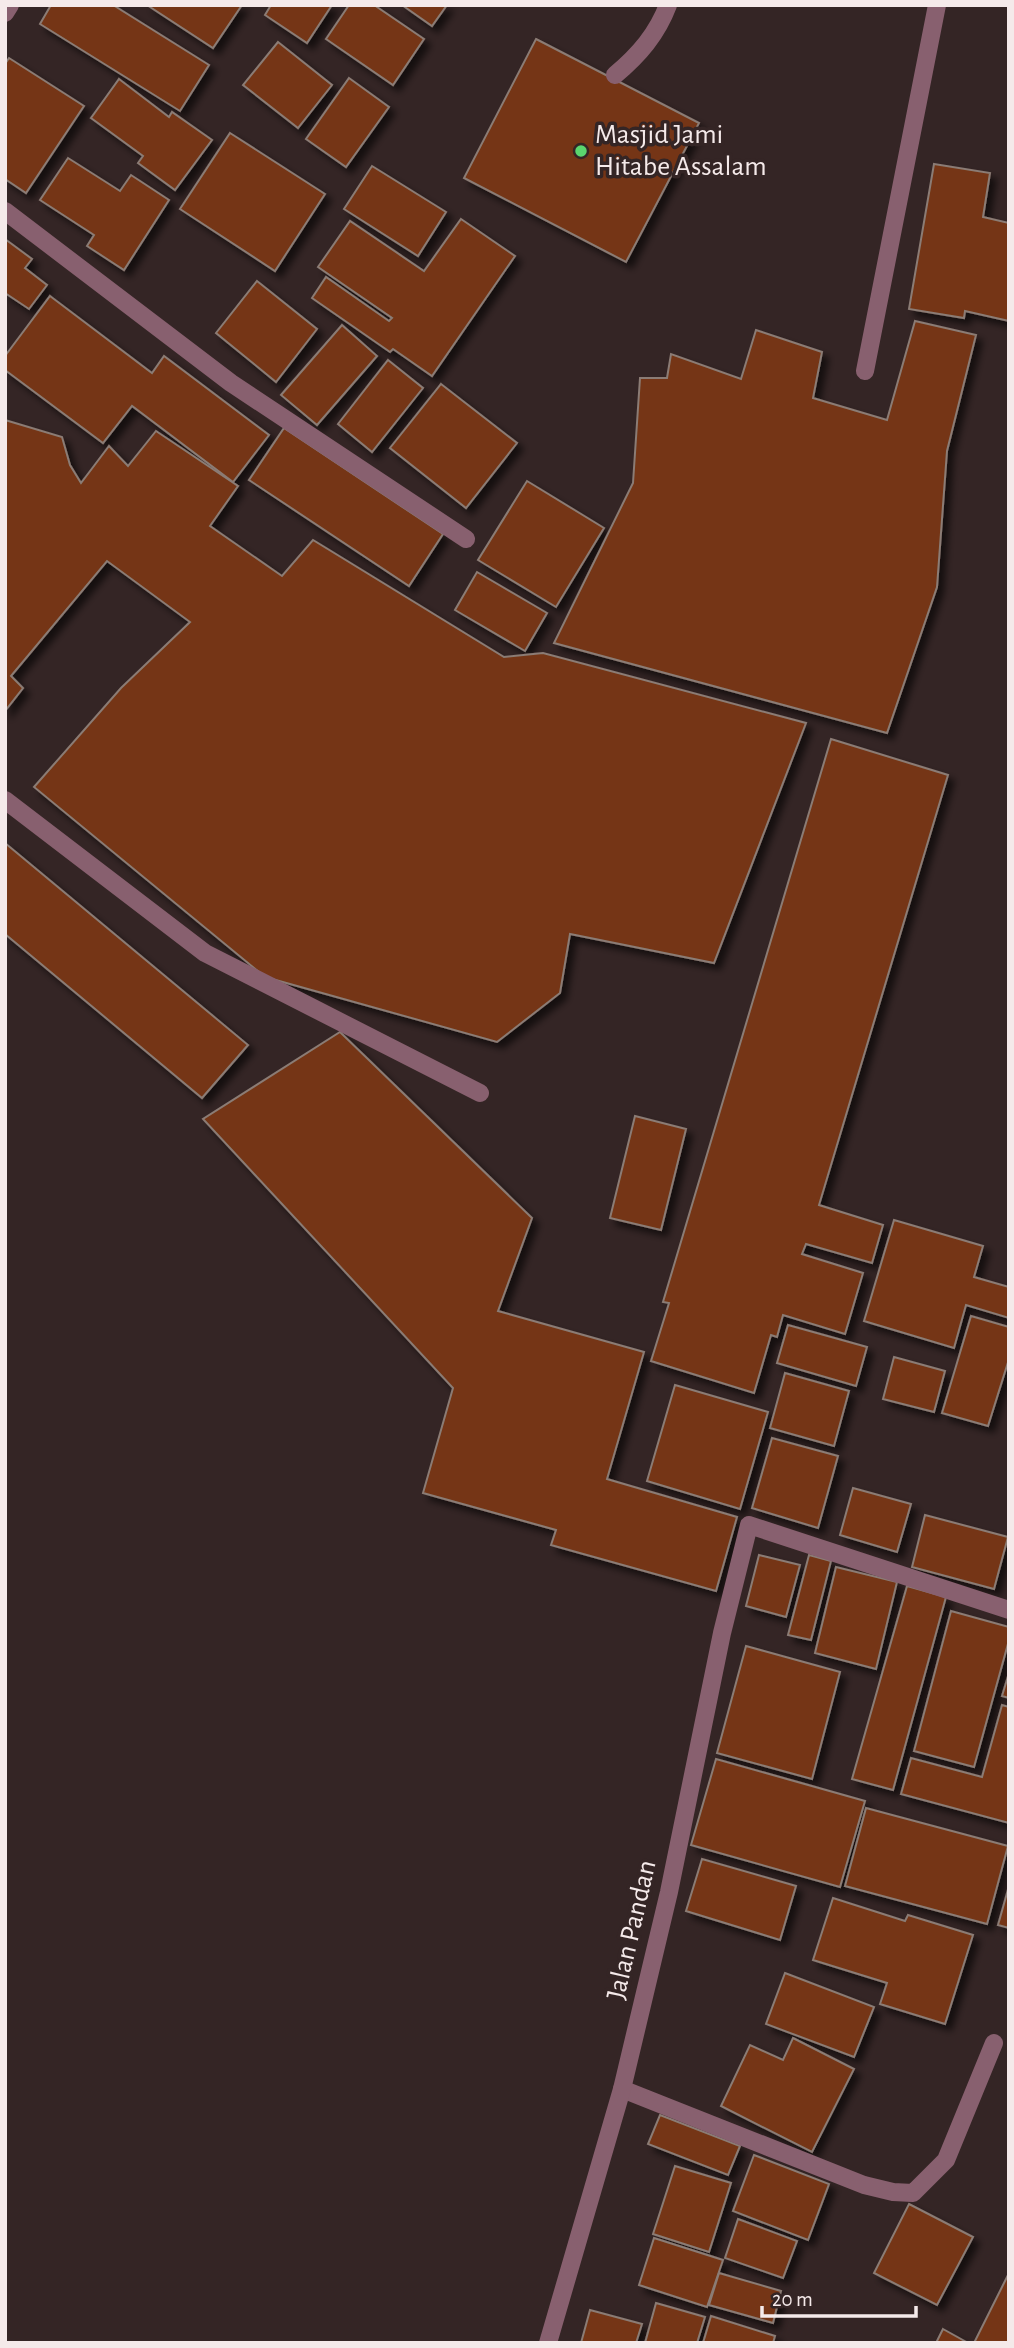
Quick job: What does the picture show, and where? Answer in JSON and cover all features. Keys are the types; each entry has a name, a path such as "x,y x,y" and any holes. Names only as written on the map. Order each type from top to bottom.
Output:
{"street":[{"path":"5,13 10,5"},
{"path":"615,75 638,55 661,22 668,5"},
{"path":"865,371 937,5"},
{"path":"5,211 231,383 466,539"},
{"path":"5,800 205,953 480,1093"},
{"name":"Jalan Pandan","path":"548,2343 622,2089 669,1892 722,1633 749,1525 1009,1610"},
{"path":"622,2089 864,2185 892,2192 913,2193 946,2160 994,2043"}],"building":[{"path":"51,5 113,5 209,65 180,111 40,24"},
{"path":"147,5 242,5 213,48"},
{"path":"271,5 332,5 307,43 265,15"},
{"path":"349,5 374,5 424,39 393,85 326,39"},
{"path":"402,5 447,5 432,26"},
{"name":"Masjid Jami Hitabe Assalam","path":"536,39 699,123 626,262 464,178"},
{"path":"278,42 332,85 298,128 243,85"},
{"path":"9,58 84,106 26,193 5,179 5,64"},
{"path":"349,78 389,107 346,167 306,139"},
{"path":"119,79 169,117 172,112 212,140 175,190 138,163 143,156 91,118"},
{"path":"230,133 325,194 275,271 180,209"},
{"path":"68,158 120,191 131,175 169,200 124,270 87,246 94,235 40,200"},
{"path":"934,164 990,173 983,217 1009,223 1009,321 965,311 964,318 909,309"},
{"path":"372,166 446,212 418,256 344,209"},
{"path":"461,219 515,256 432,376 393,349 390,352 312,298 326,277 389,321 392,318 318,267 350,221 424,271"},
{"path":"5,239 32,259 25,268 47,285 29,309 5,293"},
{"path":"257,281 317,329 276,382 216,333"},
{"path":"50,296 152,373 164,356 269,435 233,482 132,406 103,443 5,370 5,356"},
{"path":"915,321 976,335 947,451 937,587 887,733 554,643 633,483 640,378 667,378 671,354 741,379 756,330 822,352 813,398 887,420"},
{"path":"342,325 377,356 317,425 281,395"},
{"path":"388,360 423,388 372,452 338,424"},
{"path":"441,384 517,443 466,508 390,448"},
{"path":"5,420 62,437 70,465 81,483 109,446 128,466 156,431 238,486 210,526 282,576 313,540 504,657 543,653 806,723 714,963 570,934 560,993 497,1042 265,977 34,787 121,688 190,622 107,561 11,676 23,688 5,711"},
{"path":"284,428 443,534 409,586 249,480"},
{"path":"527,481 604,528 556,607 478,560"},
{"path":"477,572 547,613 525,651 455,610"},
{"path":"831,739 948,775 819,1205 883,1225 872,1263 806,1244 802,1254 863,1273 845,1334 783,1315 777,1337 771,1335 754,1393 651,1361 669,1303 663,1302"},
{"path":"5,843 248,1045 202,1098 5,934"},
{"path":"340,1032 532,1218 498,1311 644,1352 607,1479 737,1517 716,1591 551,1545 556,1530 423,1493 453,1388 203,1119"},
{"path":"635,1116 686,1129 661,1230 610,1218"},
{"path":"894,1220 983,1246 974,1277 1009,1287 1009,1318 966,1305 954,1348 864,1321"},
{"path":"971,1316 1009,1327 1009,1359 988,1426 942,1413"},
{"path":"788,1325 867,1347 856,1386 777,1363"},
{"path":"894,1357 945,1371 934,1412 883,1399"},
{"path":"785,1373 849,1391 834,1446 770,1428"},
{"path":"675,1385 768,1412 740,1509 647,1481"},
{"path":"772,1438 838,1456 818,1528 752,1508"},
{"path":"853,1488 911,1504 897,1552 840,1535"},
{"path":"925,1515 1008,1537 994,1589 912,1567"},
{"path":"759,1555 800,1565 786,1617 746,1606"},
{"path":"809,1555 831,1561 811,1640 788,1635"},
{"path":"836,1567 897,1582 876,1669 815,1653"},
{"path":"907,1586 946,1597 893,1790 852,1779"},
{"path":"951,1611 1009,1627 1009,1640 974,1767 914,1751"},
{"path":"746,1646 840,1672 812,1779 717,1753"},
{"path":"1009,1673 1009,1698 1002,1696"},
{"path":"1002,1705 1009,1707 1009,1823 901,1794 911,1758 982,1777"},
{"path":"716,1759 865,1801 840,1887 691,1845"},
{"path":"866,1808 1008,1846 987,1924 845,1886"},
{"path":"702,1859 796,1886 780,1940 686,1911"},
{"path":"1009,1886 1009,1928 998,1925"},
{"path":"833,1898 905,1921 908,1915 973,1935 945,2024 880,2004 887,1983 813,1960"},
{"path":"785,1973 874,2007 854,2057 766,2024"},
{"path":"793,2038 854,2069 812,2152 721,2106 750,2045 783,2060"},
{"path":"660,2115 740,2146 728,2175 648,2144"},
{"path":"754,2155 829,2184 808,2240 733,2211"},
{"path":"675,2166 731,2183 709,2252 653,2234"},
{"path":"909,2204 973,2237 937,2305 874,2273"},
{"path":"738,2219 797,2241 783,2278 725,2258"},
{"path":"654,2238 723,2260 707,2307 639,2285"},
{"path":"719,2273 781,2291 773,2323 709,2305"},
{"path":"1009,2273 1009,2343 974,2343"},
{"path":"656,2303 705,2317 697,2343 645,2343"},
{"path":"590,2310 642,2324 636,2343 581,2343"},
{"path":"711,2316 775,2336 773,2343 703,2343"},
{"path":"943,2329 968,2343 936,2343"}],"place":[{"name":"Masjid Jami Hitabe Assalam","path":"581,151"}]}
